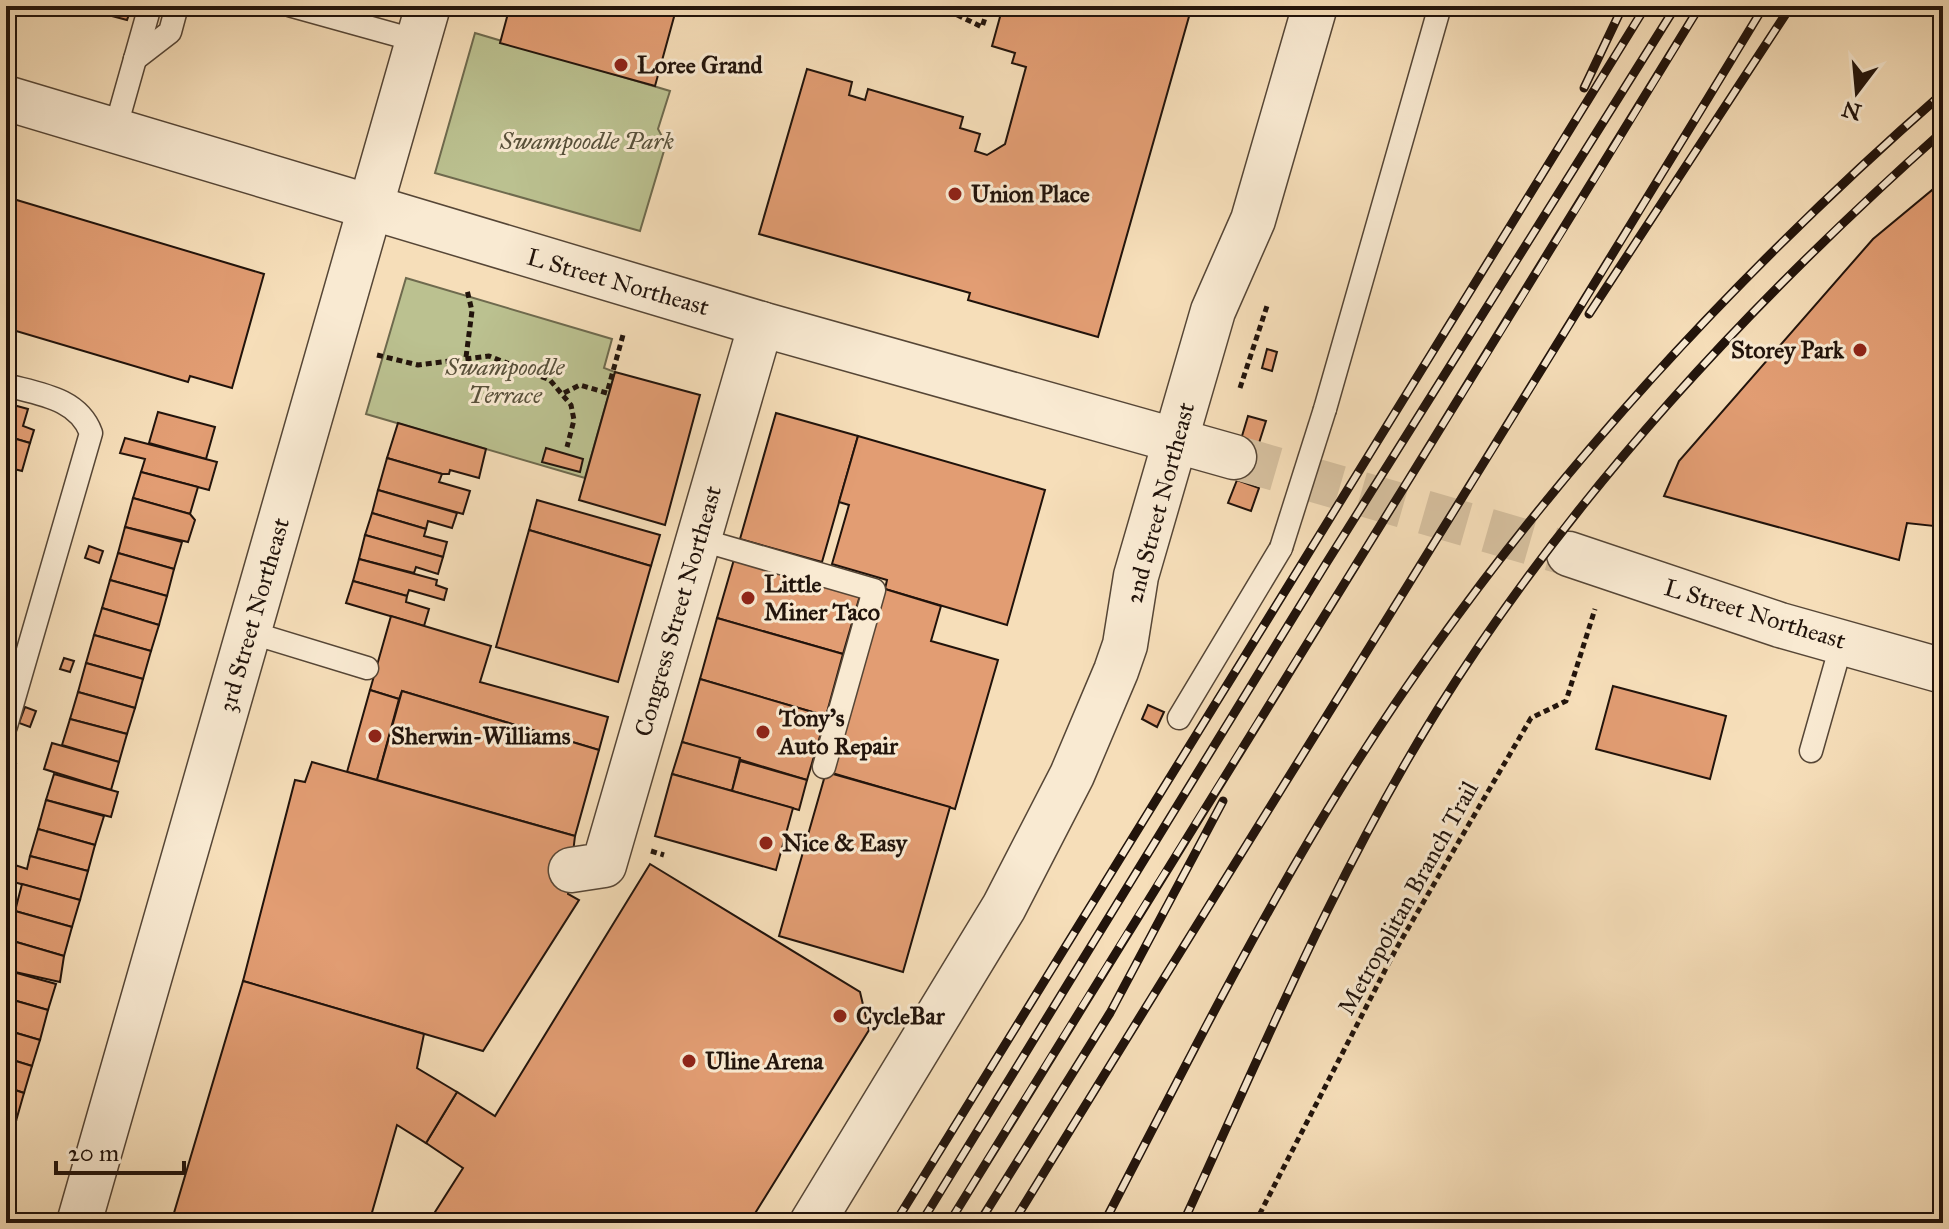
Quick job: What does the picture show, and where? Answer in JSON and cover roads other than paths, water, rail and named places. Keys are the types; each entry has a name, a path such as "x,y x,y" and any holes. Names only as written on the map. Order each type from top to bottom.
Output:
{"street":[{"name":"2nd Street Northeast","path":"812,1223 961,982 1039,842 1116,671 1125,645 1136,576 1213,311 1253,220 1315,6"},
{"name":"3rd Street Northeast","path":"79,1223 423,23"},
{"name":"L Street Northeast","path":"6,98 761,324 1234,457"},
{"name":"Congress Street Northeast","path":"571,870 604,865 761,324"},
{"name":"L Street Northeast","path":"1569,554 1766,621 1943,671"}],"lane":[{"path":"115,130 150,6"},
{"path":"135,59 170,32 177,6"},
{"path":"292,6 423,23"},
{"path":"1179,718 1281,548 1325,409 1440,6"},
{"path":"6,385 68,403 85,417 91,433 6,726"},
{"path":"698,539 874,590 824,767"},
{"path":"249,632 367,668"},
{"path":"1811,751 1842,642"}],"tunnel":[{"path":"1234,457 1569,554"}],"railway":[{"path":"1584,88 1623,6"},
{"path":"895,1223 1646,6"},
{"path":"921,1223 1327,562 1676,6"},
{"path":"949,1223 1700,6"},
{"path":"1013,1223 1764,6"},
{"path":"1589,314 1791,6"},
{"path":"1104,1223 1284,883 1350,773 1412,679 1479,587 1622,412 1699,328 1778,247 1943,93"},
{"path":"1183,1223 1303,962 1367,833 1438,709 1491,629 1547,551 1670,402 1803,262 1943,131"},
{"path":"979,1223 1110,1013 1223,801"}],"place":[{"name":"Loree Grand","path":"621,65"},
{"name":"Union Place","path":"955,194"},
{"name":"Storey Park","path":"1860,350"},
{"name":"Little Miner Taco","path":"748,598"},
{"name":"Tony's Auto Repair","path":"763,732"},
{"name":"Sherwin-Williams","path":"375,736"},
{"name":"Nice & Easy","path":"766,843"},
{"name":"CycleBar","path":"840,1016"},
{"name":"Uline Arena","path":"689,1061"}],"park label":[{"name":"Swampoodle Park","path":"587,141"},
{"name":"Swampoodle Terrace","path":"505,381"}]}
